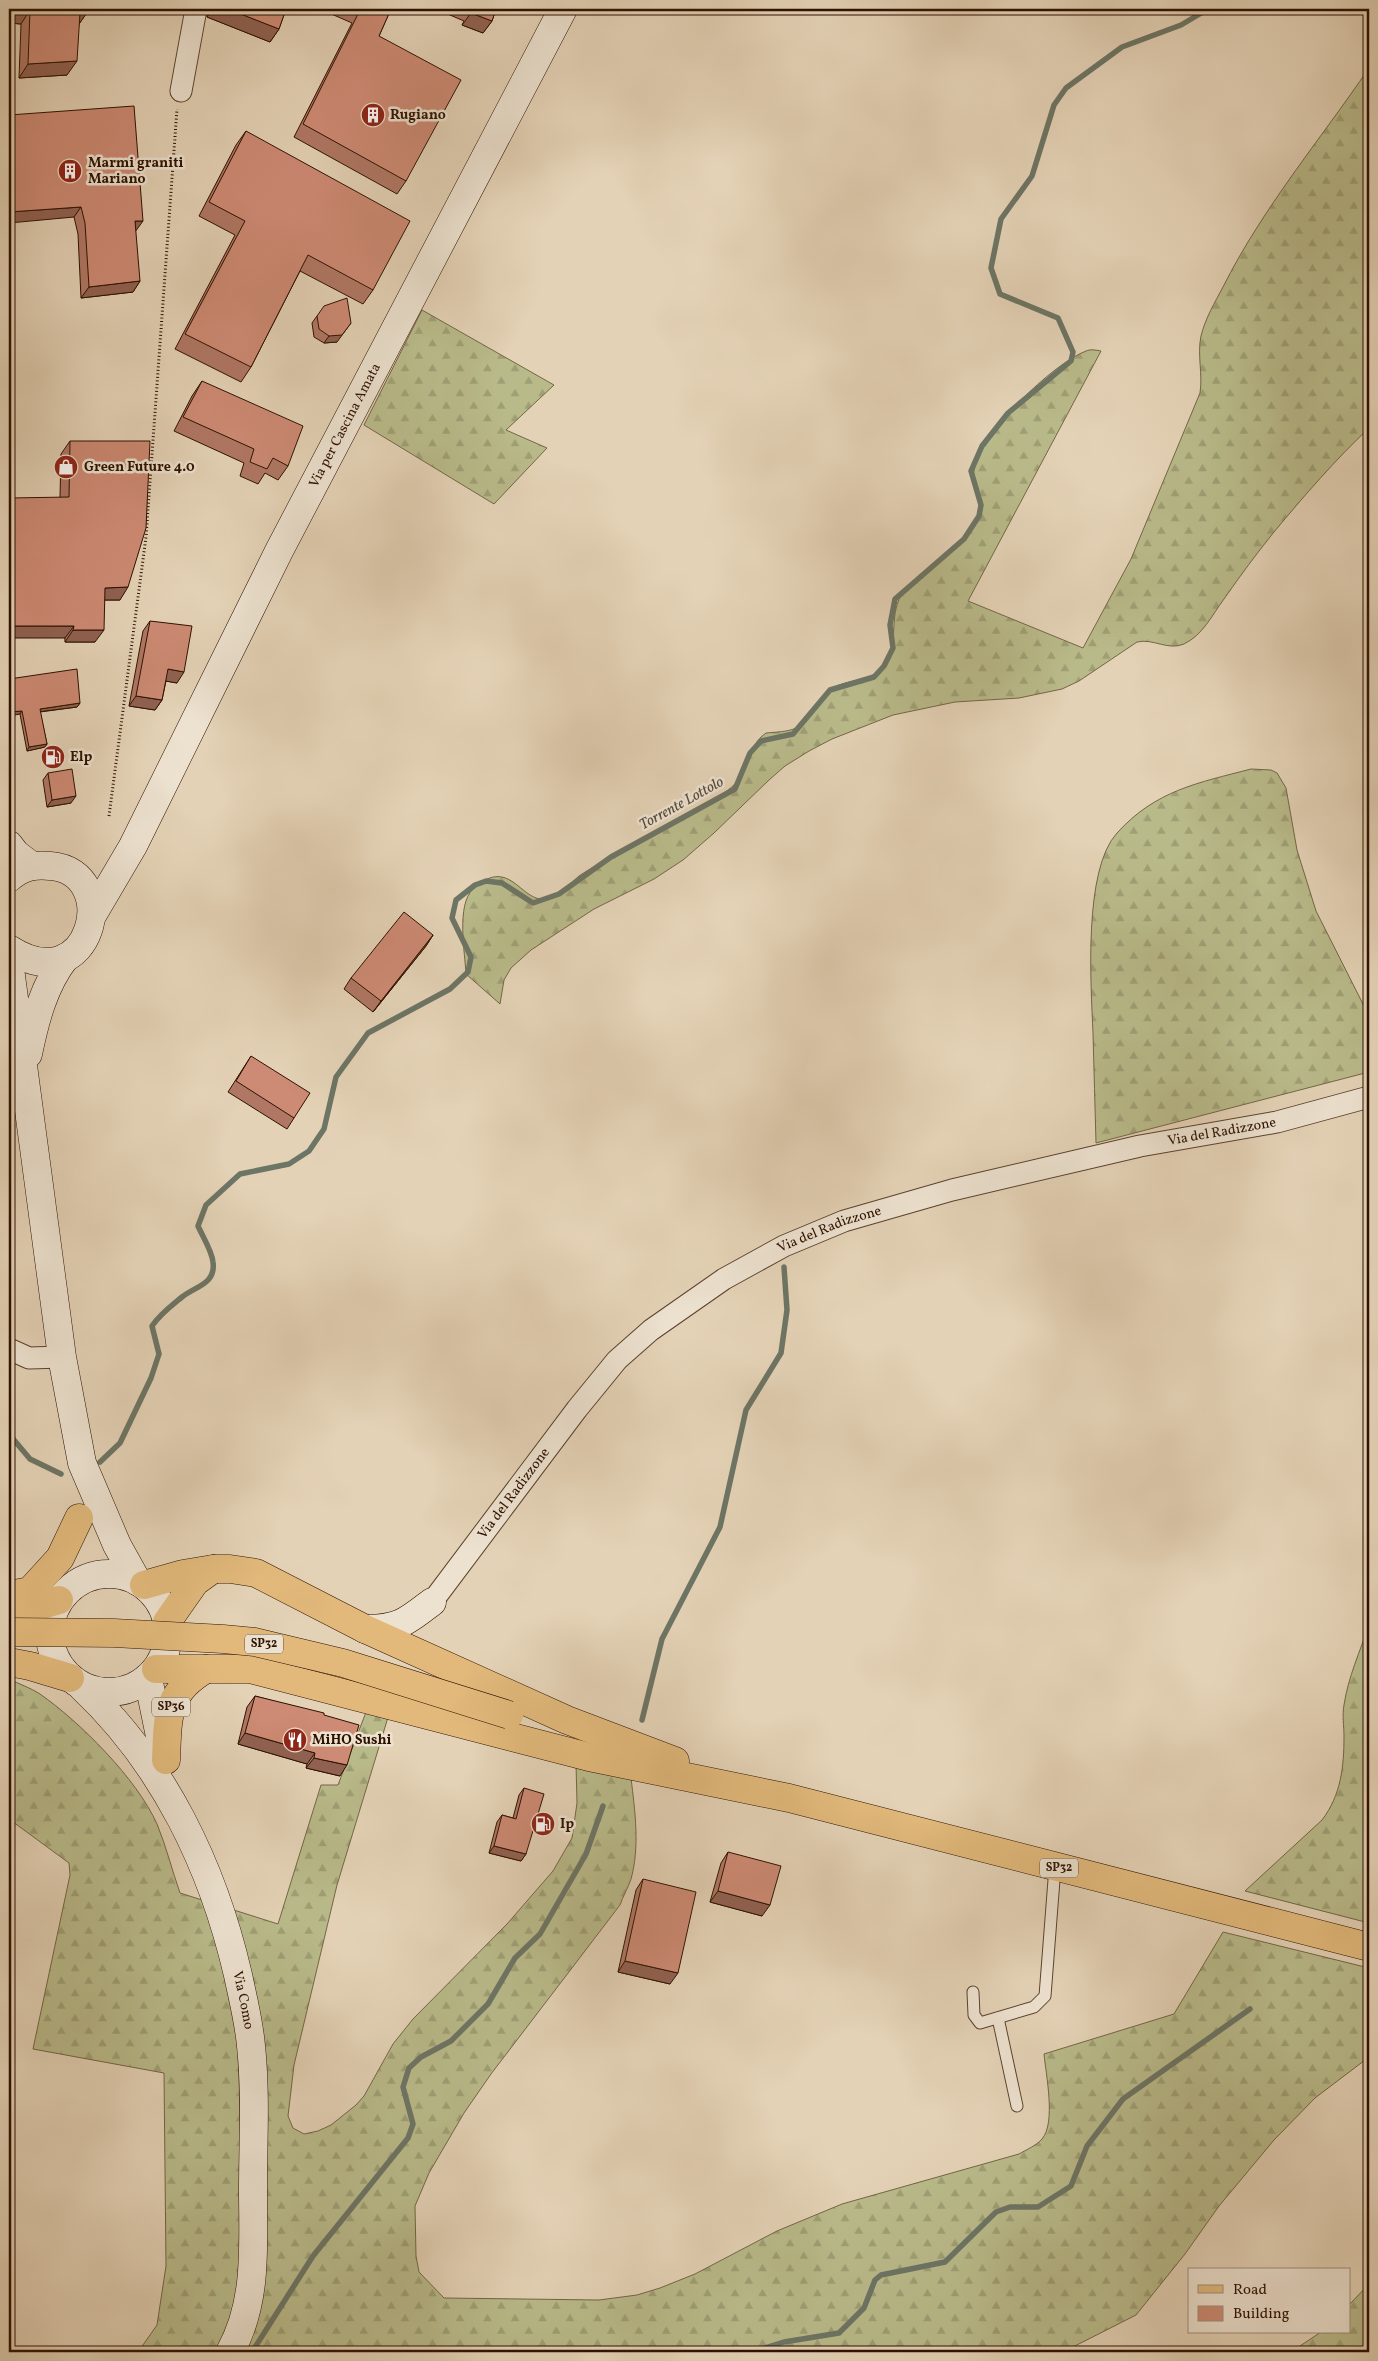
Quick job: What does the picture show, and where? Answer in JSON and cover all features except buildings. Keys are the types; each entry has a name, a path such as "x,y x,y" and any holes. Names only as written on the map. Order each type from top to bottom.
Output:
{"main road":[{"name":"Via per Cascina Amata","path":"92,914 133,846 279,551 563,9"},
{"path":"9,845 23,860 32,866"},
{"name":"Via per Cascina Amata","path":"72,873 82,874 106,867 133,846"},
{"path":"9,878 19,870 32,866 59,866 72,873 87,891 92,914 91,926 85,939 65,958 56,970 42,1004 24,1072"},
{"path":"9,949 28,960 49,962 65,958"},
{"path":"9,961 62,1357 82,1463 117,1545 141,1583 160,1604 167,1622 166,1648 152,1674 135,1686 121,1691 103,1692 30,1666 9,1662"},
{"path":"76,1682 56,1660 49,1637 51,1618 62,1596 75,1552 82,1463"},
{"path":"9,1595 30,1591 60,1558 79,1518"},
{"path":"167,1622 195,1582 213,1569"},
{"path":"9,1608 42,1605 62,1596 82,1580 96,1575 114,1574 141,1583 213,1569 230,1569 256,1573 365,1629 567,1720 749,1789"},
{"path":"365,1629 393,1628 406,1622 432,1602"},
{"path":"410,1648 432,1602"},
{"name":"SP32","path":"9,1632 114,1633 223,1638 254,1642 343,1663 635,1757 749,1789 1369,1946"},
{"path":"152,1674 206,1669 250,1669 589,1758 749,1789"},
{"name":"SP36","path":"166,1760 168,1720 175,1698 190,1679 206,1669"},
{"name":"SP36","path":"152,1674 166,1760 179,1810"},
{"name":"Via Como","path":"76,1682 110,1712 130,1737 179,1810 206,1868 230,1942 248,2019 253,2080 253,2273 249,2306 239,2337 230,2352"}],"street":[{"path":"181,91 196,9"},
{"name":"Via del Radizzone","path":"432,1602 577,1409 618,1360 651,1330 724,1279 784,1246 844,1221 952,1190 1140,1146 1277,1122 1369,1097"},
{"path":"9,1349 28,1358 62,1357"}],"lane":[{"path":"973,1992 974,2015 980,2023 1034,2008 1045,1996 1054,1867"},
{"path":"998,2018 1017,2106"}],"path":[{"path":"109,816 146,537 178,102 181,91"}],"green space":[{"path":"1369,68 1369,428 1320,478 1274,532 1197,635 1178,646 1143,641 1137,642 1079,681 1062,689 1019,698 955,702 893,715 832,739 785,766 683,860 654,879 594,909 531,950 511,968 504,980 500,1004 466,974 463,917 468,896 473,889 487,879 498,877 508,879 533,896 542,899 552,897 587,871 664,826 714,800 734,785 741,777 754,746 766,733 796,728 807,720 829,691 842,684 871,676 883,668 891,651 895,613 901,595 908,586 964,538 979,518 981,506 974,470 979,455 990,438 1037,385 1072,358 1086,351 1093,350 1101,351 968,601 1083,648 1131,559 1200,393 1200,343 1210,311 1238,258 1273,202"},
{"path":"422,310 554,385 506,430 547,448 494,504 364,425"},
{"path":"1251,769 1271,770 1277,773 1286,788 1297,850 1316,911 1369,1016 1369,1072 1096,1143 1091,958 1094,900 1106,850 1117,833 1132,818 1163,798 1196,784"},
{"path":"1369,1625 1369,1923 1245,1891 1322,1820 1333,1801 1342,1770 1344,1747 1343,1713 1346,1695"},
{"path":"9,1679 36,1692 56,1706 122,1770 148,1807 157,1824 180,1893 278,1924 321,1785 338,1785 368,1707 389,1714 337,1885 294,2065 288,2116 293,2128 304,2134 318,2131 331,2125 356,2105 364,2096 393,2044 413,2019 507,1924 553,1871 572,1838 577,1803 576,1763 631,1778 636,1829 634,1867 620,1905 491,2074 464,2113 429,2173 415,2206 416,2256 419,2272 444,2298 599,2300 637,2295 695,2274 777,2231 842,2204 1019,2154 1040,2141 1046,2132 1049,2098 1044,2054 1174,2014 1223,1932 1369,1968 1369,2057 1315,2098 1274,2140 1219,2206 1185,2254 1136,2315 1063,2352 138,2352 157,2325 166,2266 164,2073 33,2049 70,1875 69,1863 9,1819"},
{"path":"1369,2284 1369,2352 1291,2352 1318,2334 1350,2334 1350,2304"}],"waterway":[{"name":"Torrente Lottolo","path":"100,1462 120,1443 151,1378 159,1354 152,1326 170,1307 187,1293 204,1284 211,1275 213,1269 212,1258 198,1226 206,1205 240,1174 289,1164 309,1151 324,1129 336,1077 368,1033 450,989 468,972 471,957 452,918 456,900 475,885 486,881 502,883 533,903 559,894 611,857 735,789 750,753 761,741 793,734 830,690 874,677 884,666 893,648 890,625 895,599 964,539 979,516 981,505 971,471 982,446 1008,413 1071,361 1073,352 1058,318 1000,294 991,268 1001,219 1032,176 1054,105 1066,88 1122,47 1181,25 1208,9"},
{"path":"642,1720 662,1639 720,1527 746,1410 781,1353 787,1310 784,1267"},
{"name":"Torrente Lottolo","path":"9,1434 30,1459 61,1474"},
{"path":"252,2352 313,2256 408,2138 413,2124 403,2087 409,2068 421,2057 451,2041 488,2004 515,1958 540,1934 586,1854 603,1806"},
{"path":"752,2352 784,2342 839,2333 864,2308 875,2280 881,2275 945,2262 996,2212 1010,2207 1038,2207 1071,2186 1087,2146 1123,2099 1250,2009"}],"place":[{"name":"Rugiano","path":"373,115"},
{"name":"Marmi graniti Mariano","path":"70,171"},
{"name":"Green Future 4.0","path":"66,467"},
{"name":"Elp","path":"53,757"},
{"name":"MiHO Sushi","path":"295,1740"},
{"name":"Ip","path":"543,1824"}]}
